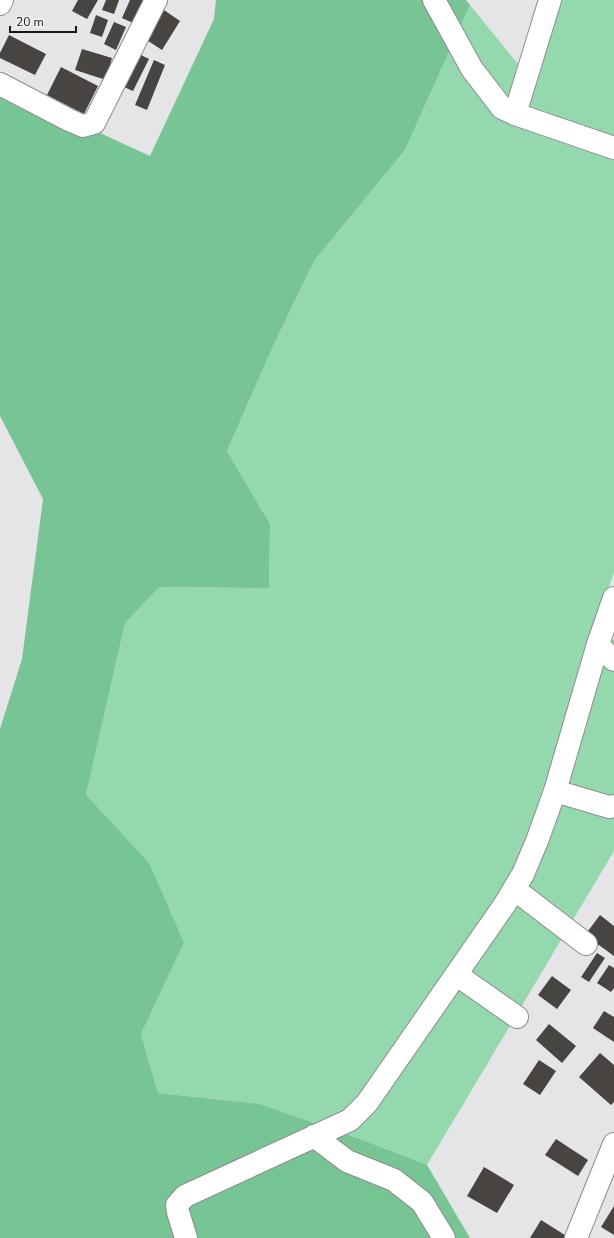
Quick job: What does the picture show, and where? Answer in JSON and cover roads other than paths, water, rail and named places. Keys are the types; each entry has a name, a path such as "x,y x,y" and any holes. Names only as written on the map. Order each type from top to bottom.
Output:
{"street":[{"path":"0,4 2,0"},
{"path":"0,84 83,126 94,123 156,0"},
{"path":"434,0 472,69 502,108 515,114 614,148"},
{"path":"515,114 550,0"},
{"path":"186,1238 177,1205 185,1196 350,1120 368,1102 505,904 523,874 537,841 554,791 598,644 614,598"},
{"path":"598,644 614,660"},
{"path":"554,791 609,807 614,806"},
{"path":"514,889 586,944"},
{"path":"456,975 517,1017"},
{"path":"314,1136 346,1161 394,1180 422,1202 444,1238"},
{"path":"576,1238 614,1144"}]}
